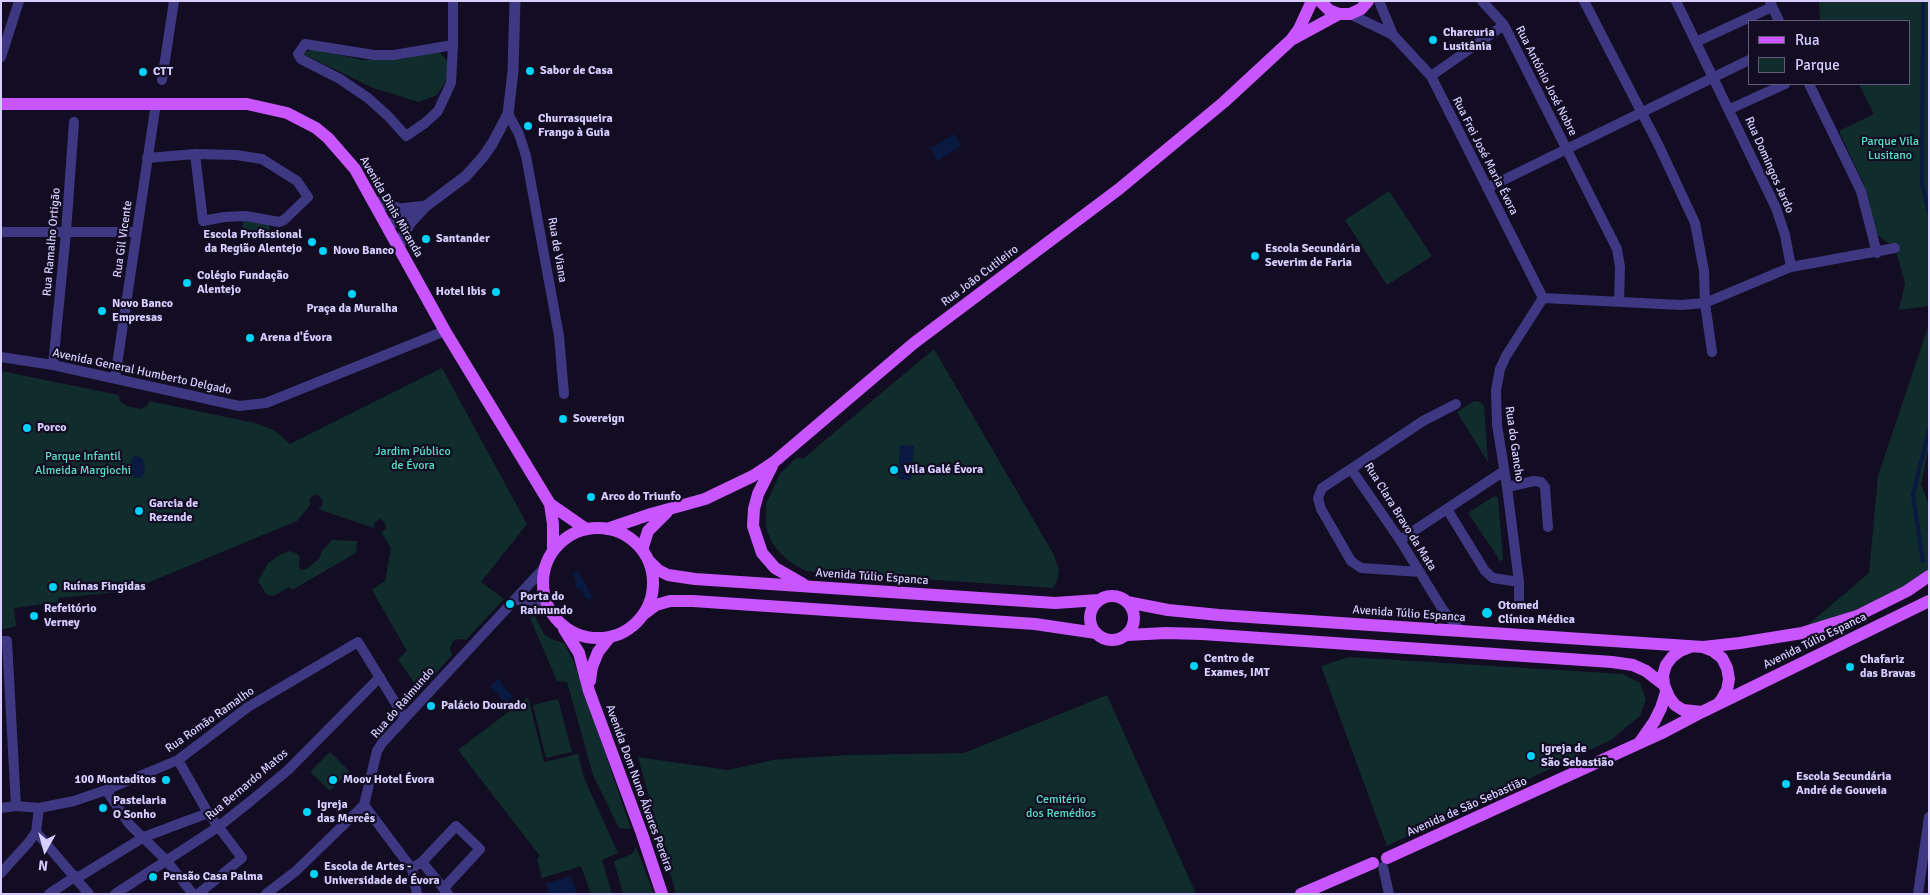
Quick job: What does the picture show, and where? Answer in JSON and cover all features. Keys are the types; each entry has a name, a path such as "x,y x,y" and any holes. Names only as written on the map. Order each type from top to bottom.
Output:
{"main road":[{"name":"Rua João Cutileiro","path":"607,529 705,499 731,488 774,462 914,343 1128,182 1224,102 1291,40 1299,29 1312,1"},
{"path":"1320,1 1329,10 1345,14"},
{"name":"Rua João Cutileiro","path":"1291,40 1345,14 1361,9 1368,1"},
{"name":"Avenida Dinis Miranda","path":"1,104 247,104 287,113 316,128 328,138 355,169 445,331 550,504 553,524 553,550"},
{"path":"774,462 758,494 754,509 753,526 756,540 762,553 775,568 807,587"},
{"name":"Avenida Dinis Miranda","path":"550,504 586,530"},
{"name":"Rua João Cutileiro","path":"645,555 648,532 656,521 671,509"},
{"path":"644,614 650,601 653,587 652,573 645,555 633,541 607,529 586,530 568,537 553,550 545,567 543,587 548,607 553,616 563,626 577,635 593,638 609,638 622,633 656,605 670,601 692,601 1035,624 1096,633 1108,640 1115,640 1127,635 1202,634 1612,662 1633,665 1646,671 1665,689 1675,704 1683,710 1708,709 1722,699 1727,690 1729,679 1727,668 1717,655 1696,647"},
{"name":"Avenida Túlio Espanca","path":"645,555 658,570 668,575 695,579 1055,603 1099,600 1108,596 1114,596 1127,602 1204,614 1696,647 1740,644 1802,632 1857,616 1905,592 1929,576"},
{"path":"1096,633 1090,619 1094,605 1099,600"},
{"name":"Avenida Túlio Espanca","path":"1708,709 1929,601"},
{"path":"1127,602 1132,608 1134,622 1127,635"},
{"name":"Avenida Dom Nuno Álvares Pereira","path":"563,626 579,653 589,691 662,894"},
{"name":"Avenida Dom Nuno Álvares Pereira","path":"589,691 592,667 598,652 609,638"},
{"name":"Avenida Túlio Espanca","path":"1665,689 1663,675 1666,665 1676,654 1696,647"},
{"name":"Avenida de São Sebastião","path":"1640,742 1661,708 1665,689"},
{"name":"Avenida de São Sebastião","path":"1301,894 1381,863 1664,732 1708,709"}],"street":[{"path":"1,57 19,1"},
{"path":"162,80 174,1"},
{"path":"453,1 453,45 451,83 438,111 406,136 368,98 317,66 301,59 298,54 305,44 374,55 394,55 453,45"},
{"path":"399,248 404,233 411,222 426,206 475,167 492,144 508,114 512,79 515,1"},
{"name":"Rua Frei José Maria Évora","path":"1380,1 1392,36"},
{"name":"Rua António José Nobre","path":"1482,1 1504,25 1617,249 1620,267 1619,302"},
{"path":"1584,1 1658,144 1695,223 1704,271 1705,303 1712,352"},
{"name":"Rua Domingos Jardo","path":"1676,1 1730,109 1776,208 1785,235 1791,267"},
{"path":"1696,42 1771,4 1779,20"},
{"name":"Rua Frei José Maria Évora","path":"1345,14 1392,36 1431,76 1542,298"},
{"path":"1431,76 1504,25"},
{"path":"1487,188 1748,60"},
{"path":"1730,109 1783,85"},
{"path":"1809,85 1861,191 1877,253"},
{"name":"Rua Gil Vicente","path":"115,378 156,103"},
{"name":"Rua de Viana","path":"508,114 526,156 560,336 564,394"},
{"name":"Rua Ramalho Ortigão","path":"53,365 66,232 74,122"},
{"path":"147,158 195,154 236,155 262,159 297,181 308,197 284,220 279,222 246,216 224,217 203,222 195,154"},
{"path":"373,201 401,209 426,206"},
{"path":"388,228 399,216 426,206"},
{"path":"1,232 136,232"},
{"path":"1542,298 1681,305 1705,303 1791,267 1877,253 1895,248"},
{"name":"Rua do Gancho","path":"1520,606 1508,487 1504,471 1496,408 1497,379 1506,356 1542,298"},
{"name":"Avenida General Humberto Delgado","path":"1,357 53,365 239,406 266,404 445,331"},
{"name":"Rua Clara Bravo da Mata","path":"1456,404 1422,422 1351,469 1400,540 1443,610 1460,630"},
{"path":"1351,469 1322,488 1318,498 1321,509 1351,561 1360,568 1420,572"},
{"path":"1400,540 1504,471"},
{"path":"1508,487 1534,481 1541,482 1545,487 1548,527"},
{"path":"1447,509 1485,571 1493,578 1519,582"},
{"name":"Rua do Raimundo","path":"364,805 377,751 382,743 404,717 545,567"},
{"path":"515,600 530,600 548,607"},
{"path":"1427,628 1439,623 1443,610"},
{"path":"1,641 7,640 16,806"},
{"name":"Rua Romão Ramalho","path":"1,808 16,806 40,808 74,801 106,790 178,760 248,707 358,642 380,677"},
{"path":"380,677 404,717"},
{"name":"Rua Bernardo Matos","path":"115,894 218,827 288,770 380,677"},
{"path":"178,760 208,814 242,858 198,894"},
{"path":"106,790 130,824 166,860 193,894"},
{"path":"268,893 296,871 364,805 412,869 417,894"},
{"path":"1,873 36,832 40,808"},
{"path":"49,894 144,837 208,814"},
{"path":"1918,894 1929,817"},
{"path":"412,869 422,862 456,826 480,849 446,891 422,862"},
{"path":"36,832 89,894"},
{"path":"1381,863 1388,894"}],"green space":[{"name":"Parque Vila Lusitano","path":"1819,1 1929,1 1929,306 1899,310 1905,283 1895,248 1875,233 1865,187 1839,131 1874,114 1860,85 1910,85 1910,20 1820,20"},
{"path":"312,49 363,60 404,59 438,50 448,62 447,79 437,95 419,102 373,88 303,54"},
{"path":"1389,191 1432,256 1387,285 1345,220"},
{"path":"243,220 270,223 268,241 242,238"},
{"path":"1929,324 1929,446 1921,484 1929,506 1929,569 1903,589 1855,610 1805,627 1869,573 1878,476"},
{"name":"Vila Galé Évora","path":"934,349 1054,555 1059,570 1057,581 1053,588 806,571 793,564 781,554 772,542 766,528 766,504 780,474 796,458 804,458"},
{"name":"Jardim Público de Évora","path":"442,368 527,524 481,582 504,599 466,640 458,639 453,641 450,648 452,655 420,691 398,659 407,651 372,590 385,581 391,548 381,532 386,529 385,522 380,519 376,521 374,528 318,509 322,506 323,501 318,495 310,498 310,505 297,521 128,591 58,598 58,602 14,608 16,626 1,630 1,371 119,395 120,402 140,409 148,405 149,401 255,423 274,430 290,444"},
{"path":"1474,401 1480,402 1484,406 1488,462 1457,412"},
{"path":"1494,496 1498,497 1503,559 1501,562 1468,513"},
{"path":"332,540 357,541 356,553 292,590 289,587 274,596 267,595 258,581 268,563 289,551 296,553 300,557 300,570 306,569 319,559 322,551"},
{"path":"534,615 544,634 551,639 564,643 574,662 631,829 619,828 593,775 567,682 557,681 530,618"},
{"path":"1349,657 1623,674 1640,683 1646,699 1640,716 1611,740 1387,846 1321,666"},
{"name":"Cemitério dos Remédios","path":"1107,695 1196,894 676,894 638,757 728,770 773,760 797,758 964,753"},
{"path":"528,697 544,762 578,754 584,778 618,853 602,860 612,894 591,894 581,866 542,878 537,859 540,856 458,750"},
{"path":"558,699 572,752 546,758 533,705"},
{"path":"330,752 349,771 330,791 310,772"},
{"path":"636,847 654,894 623,894 614,861 632,854"}],"water":[{"path":"954,134 962,145 938,161 930,149"},
{"path":"900,445 914,446 911,480 898,479"},
{"path":"135,455 142,458 145,464 144,473 141,478 135,478 131,473 131,460"},
{"path":"578,571 593,598 588,601 576,586 573,573"},
{"path":"498,679 513,697 505,703 490,686"},
{"path":"571,876 577,894 549,894 546,884"}],"waterway":[{"path":"1923,1 1922,184 1929,213"},
{"path":"1923,561 1913,495 1929,429"}],"place":[{"name":"Charcuria Lusitânia","path":"1433,40"},
{"name":"Sabor de Casa","path":"530,71"},
{"name":"CTT","path":"143,72"},
{"name":"Churrasqueira Frango à Guia","path":"528,126"},
{"name":"Santander","path":"426,239"},
{"name":"Escola Profissional da Região Alentejo","path":"312,242"},
{"name":"Novo Banco","path":"323,251"},
{"name":"Escola Secundária Severim de Faria","path":"1255,256"},
{"name":"Colégio Fundação Alentejo","path":"187,283"},
{"name":"Hotel Ibis","path":"496,292"},
{"name":"Praça da Muralha","path":"352,294"},
{"name":"Novo Banco Empresas","path":"102,311"},
{"name":"Arena d'Évora","path":"250,338"},
{"name":"Sovereign","path":"563,419"},
{"name":"Porco","path":"27,428"},
{"name":"Vila Galé Évora","path":"894,470"},
{"name":"Arco do Triunfo","path":"591,497"},
{"name":"Garcia de Rezende","path":"139,511"},
{"name":"Ruínas Fingidas","path":"53,587"},
{"name":"Porta do Raimundo","path":"510,604"},
{"name":"Otomed Clínica Médica","path":"1487,613"},
{"name":"Refeitório Verney","path":"34,616"},
{"name":"Centro de Exames, IMT","path":"1194,666"},
{"name":"Chafariz das Bravas","path":"1850,667"},
{"name":"Palácio Dourado","path":"431,706"},
{"name":"Igreja de São Sebastião","path":"1531,756"},
{"name":"100 Montaditos","path":"166,780"},
{"name":"Moov Hotel Évora","path":"333,780"},
{"name":"Escola Secundária André de Gouveia","path":"1786,784"},
{"name":"Pastelaria O Sonho","path":"103,808"},
{"name":"Igreja das Mercês","path":"307,812"},
{"name":"Escola de Artes - Universidade de Évora","path":"314,874"},
{"name":"Pensão Casa Palma","path":"153,877"}],"park label":[{"name":"Parque Infantil Almeida Margiochi","path":"83,464"}]}
